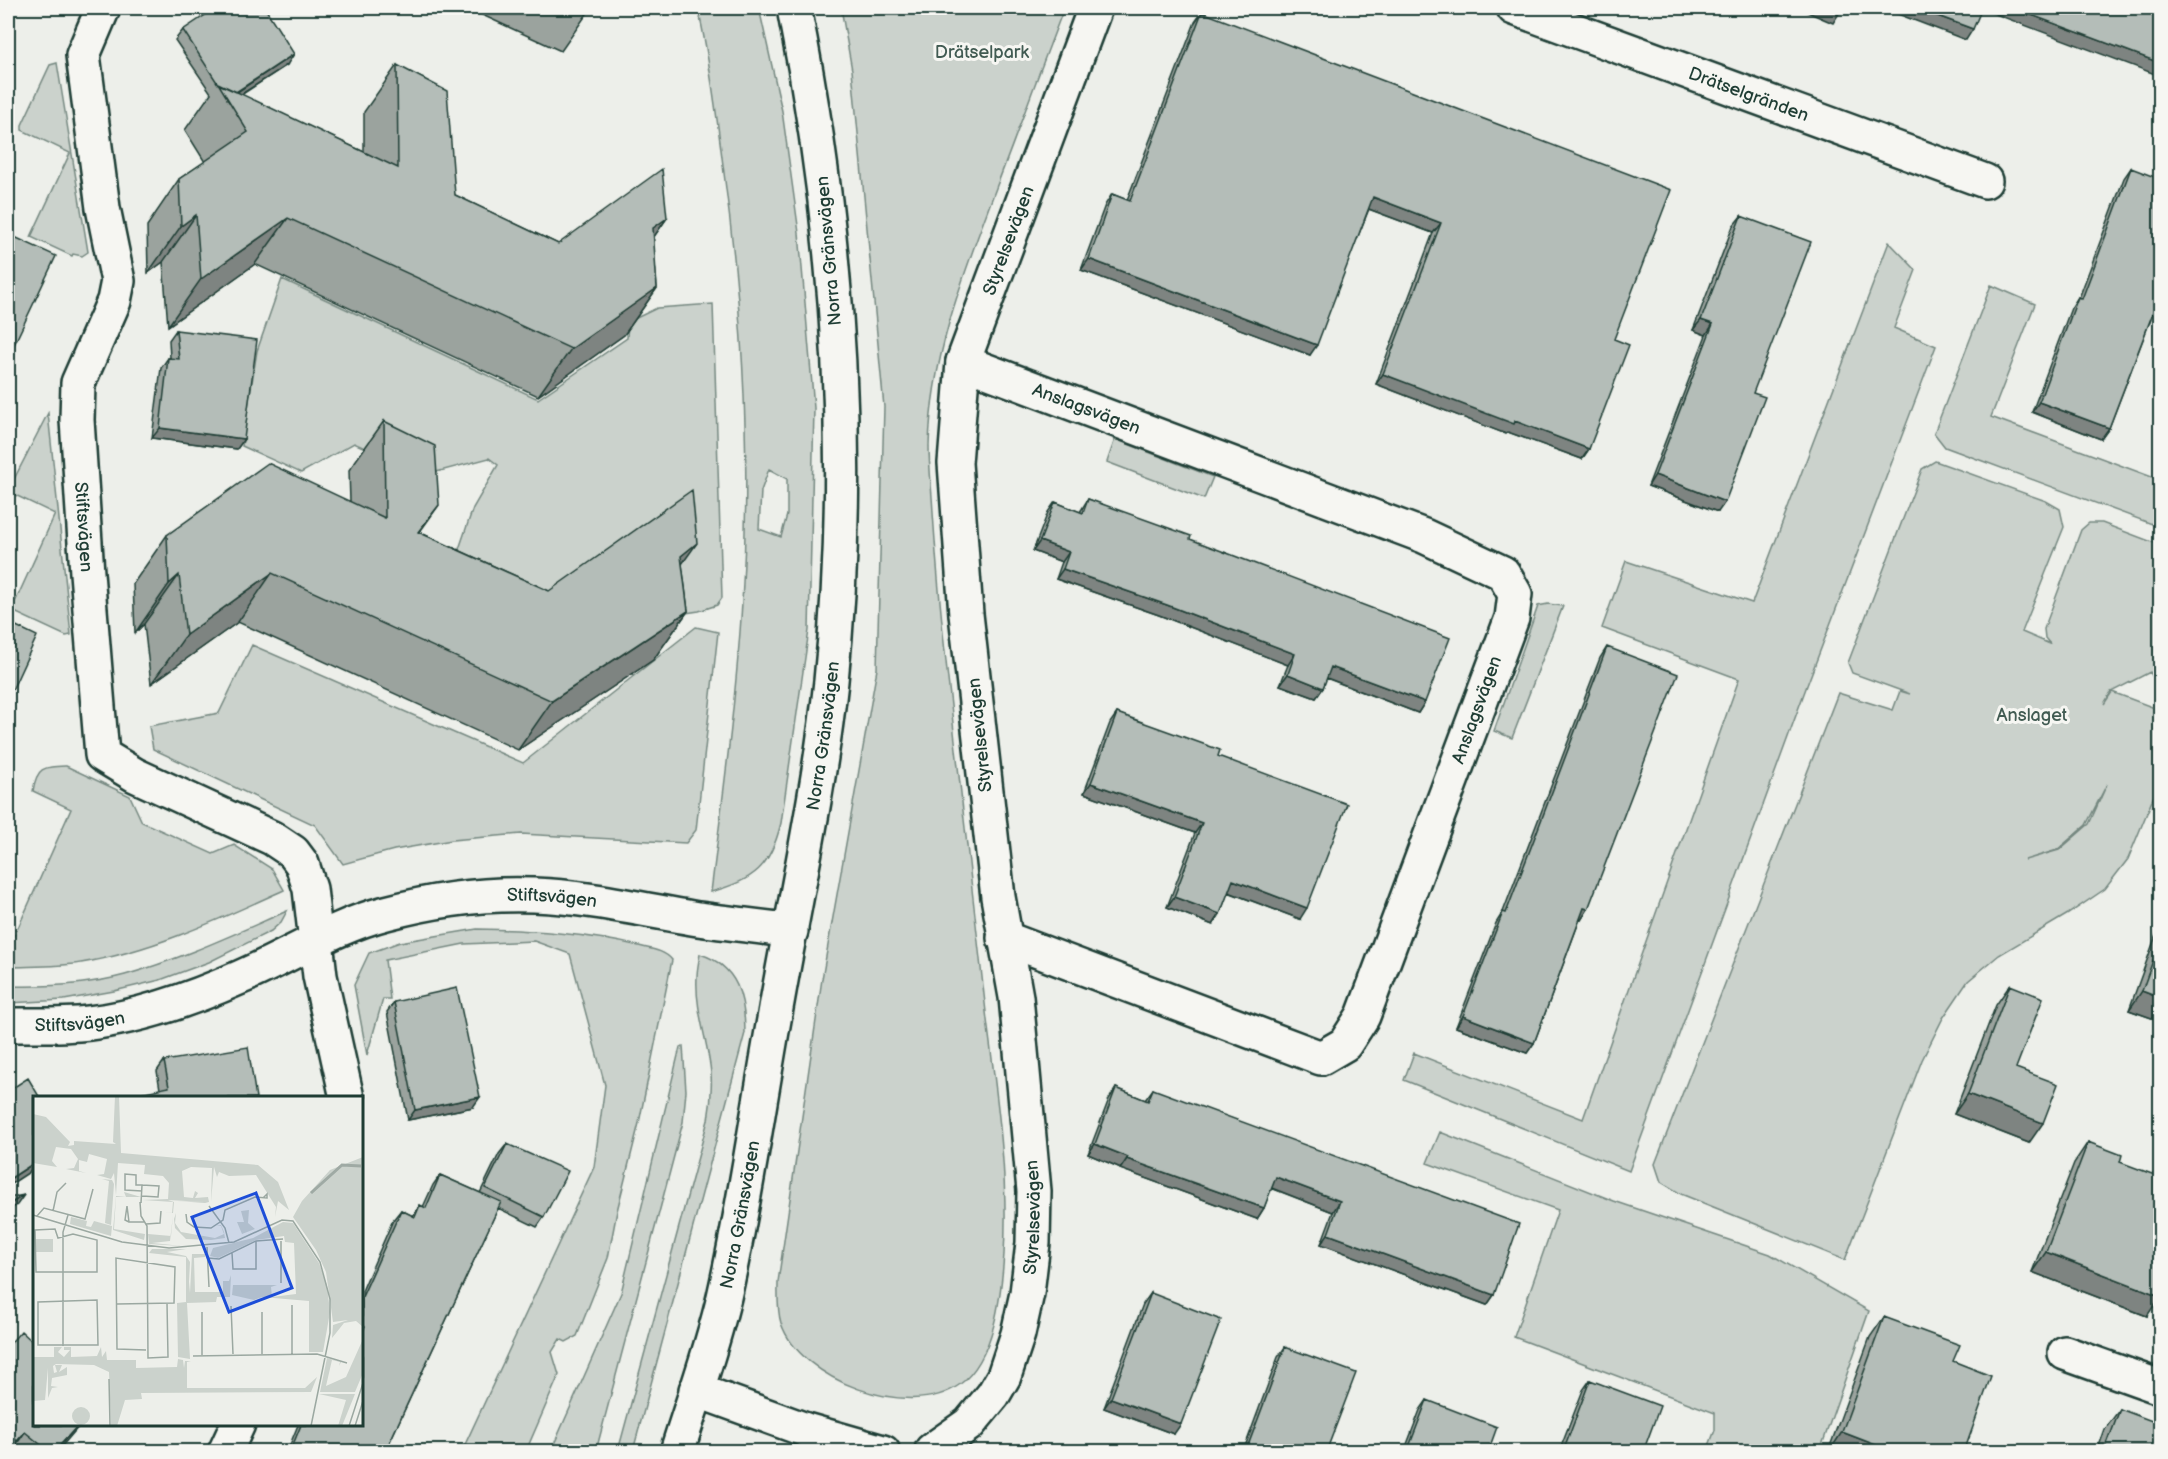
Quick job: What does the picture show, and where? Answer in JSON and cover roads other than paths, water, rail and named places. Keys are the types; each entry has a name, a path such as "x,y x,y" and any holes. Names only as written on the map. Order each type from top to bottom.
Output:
{"street":[{"name":"Stiftsvägen","path":"103,8 82,55 103,208 118,281 114,301 78,383 77,420 102,755 135,776 272,838 292,852 302,864 310,889 320,976 347,1096"},
{"name":"Norra Gränsvägen","path":"676,1452 723,1299 757,1126 812,810 831,683 838,586 841,489 837,332 824,186 809,81 794,8"},
{"name":"Styrelsevägen","path":"929,1451 969,1424 1004,1376 1018,1334 1027,1293 1033,1243 1034,1191 1016,996 998,897 966,614 955,463 963,362 1095,8"},
{"name":"Drätselgränden","path":"1514,8 1985,181"},
{"name":"Anslagsvägen","path":"963,362 1424,536 1503,573 1515,594 1512,618 1363,1016 1345,1044 1321,1058 1004,938"},
{"name":"Stiftsvägen","path":"8,1025 90,1023 134,1014 195,996 242,977 362,920 387,912 472,896 505,895 574,899 791,931"},
{"path":"2065,1353 2160,1387"},
{"path":"696,1390 806,1430 883,1452"},
{"path":"225,1452 238,1426"}],"park label":[{"name":"Drätselpark","path":"982,52"},
{"name":"Anslaget","path":"2032,715"}]}
